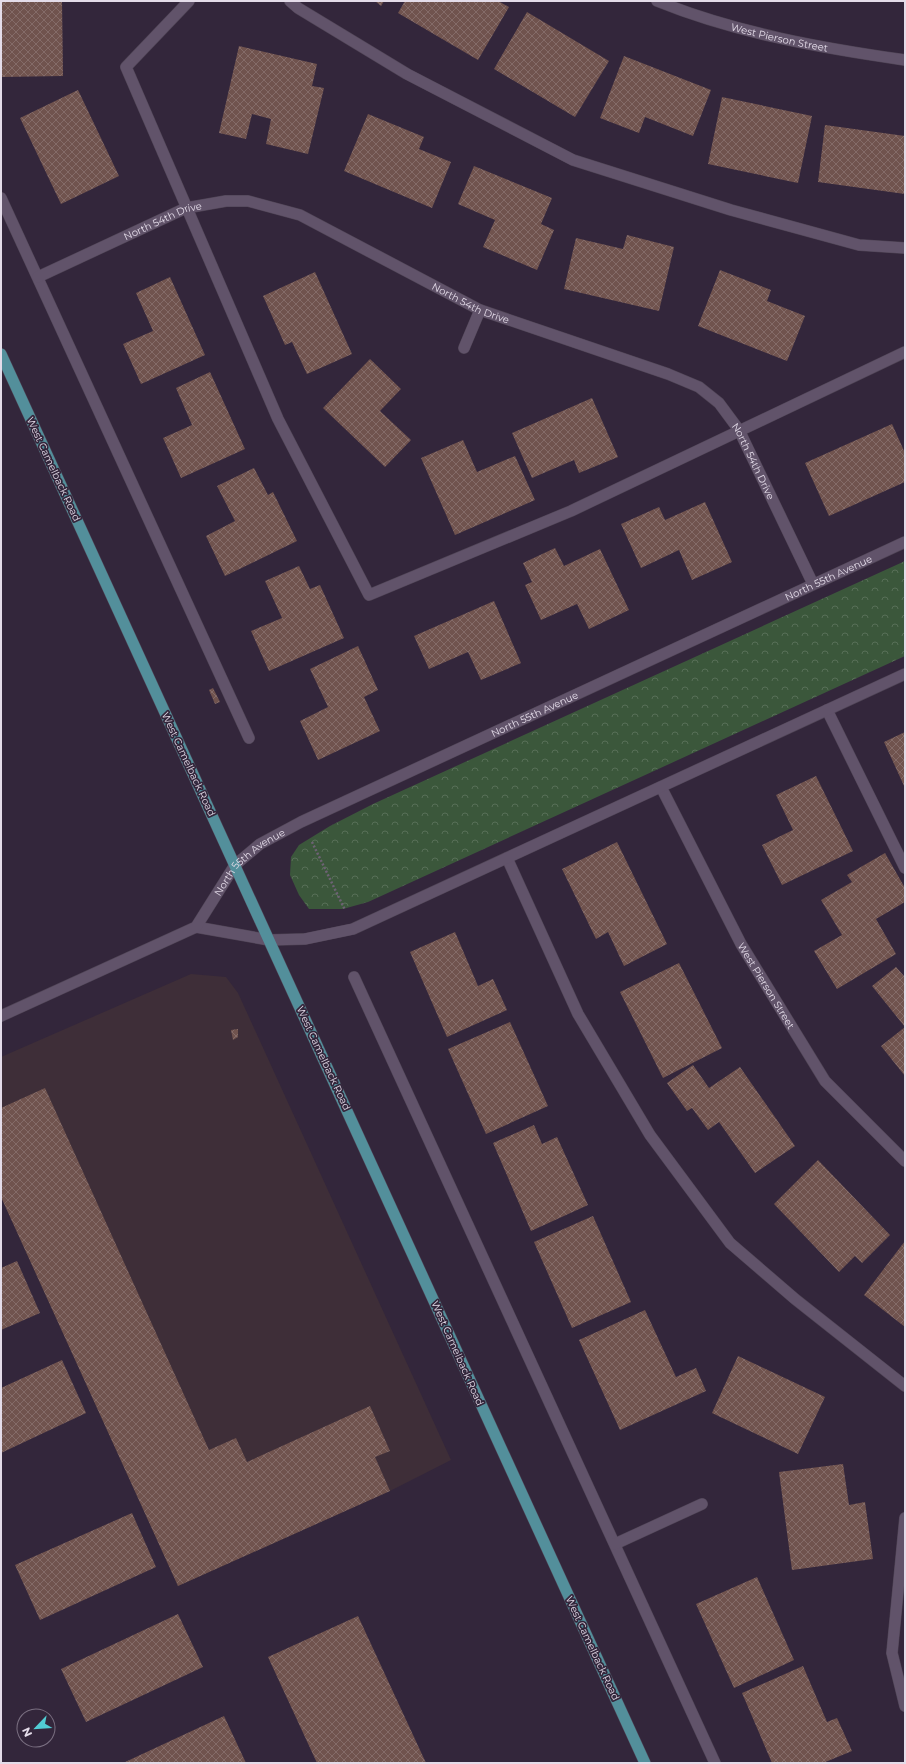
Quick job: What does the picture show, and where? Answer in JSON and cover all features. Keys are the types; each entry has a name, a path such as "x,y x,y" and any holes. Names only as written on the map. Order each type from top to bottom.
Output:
{"main road":[{"name":"West Camelback Road","path":"1,354 645,1763"}],"street":[{"path":"189,1 126,67 278,419 369,595 571,511 905,352"},
{"path":"290,1 298,8 407,74 573,160 731,210 852,243 905,248"},
{"name":"West Pierson Street","path":"657,1 739,28 792,42 905,60"},
{"path":"1,198 249,738"},
{"name":"North 54th Drive","path":"38,277 186,208 226,201 248,201 300,215 480,310 668,374 699,387 719,403 739,430 813,584"},
{"path":"464,348 480,310"},
{"name":"North 55th Avenue","path":"196,927 235,865 260,844 301,822 905,542"},
{"path":"1,1016 196,927 269,940 306,939 353,929 905,674"},
{"path":"827,710 905,868"},
{"name":"West Pierson Street","path":"661,787 742,944 825,1081 905,1161"},
{"path":"508,858 578,1014 650,1135 730,1242 795,1299 905,1386"},
{"path":"354,978 715,1763"},
{"path":"615,1544 702,1504"},
{"path":"905,1518 892,1653 905,1706"}],"path":[{"path":"312,842 346,913"}],"shaded area":[{"path":"191,974 226,977 238,993 451,1460 390,1491 178,1586 1,1197 1,1057"}],"green space":[{"path":"905,561 905,656 368,902 343,909 309,909 299,895 290,875 291,857 299,845 330,826 373,804"}],"building":[{"path":"1,1 62,1 63,76 1,77"},
{"path":"375,1 384,1 381,6"},
{"path":"405,1 498,1 509,7 478,60 398,13"},
{"path":"527,12 609,61 575,117 494,69"},
{"path":"239,46 317,64 312,86 324,88 308,154 266,144 271,119 252,114 246,139 219,133"},
{"path":"624,56 711,90 693,136 645,117 639,133 600,118"},
{"path":"78,90 119,176 61,204 20,118"},
{"path":"722,97 812,116 798,183 708,164"},
{"path":"368,114 424,137 419,149 451,162 432,208 344,171"},
{"path":"825,125 905,136 905,194 818,182"},
{"path":"474,166 552,198 541,224 554,230 537,270 483,247 495,220 458,204"},
{"path":"627,235 674,247 659,311 564,289 576,238 623,249"},
{"path":"720,270 771,290 767,301 805,316 787,361 698,326"},
{"path":"315,272 352,354 307,374 292,342 285,345 263,296"},
{"path":"170,277 205,355 141,384 123,344 153,331 136,293"},
{"path":"370,359 401,389 380,411 411,440 385,467 323,408"},
{"path":"210,372 245,449 181,478 163,438 192,425 176,388"},
{"path":"592,398 618,457 579,473 574,460 532,478 512,433"},
{"path":"892,424 905,453 905,482 829,516 805,463"},
{"path":"463,440 477,472 515,456 535,500 455,535 421,458"},
{"path":"254,468 268,495 273,492 297,541 225,576 206,536 235,521 217,486"},
{"path":"705,502 732,562 692,580 679,550 641,568 621,524 659,507 665,520"},
{"path":"555,548 564,566 600,549 629,610 589,629 577,604 541,620 525,585 532,582 523,563"},
{"path":"299,566 310,589 320,585 344,638 269,671 251,631 282,618 265,581"},
{"path":"494,601 521,663 481,680 468,652 429,669 414,636"},
{"path":"358,646 378,690 364,697 380,731 318,760 300,721 328,707 310,669"},
{"path":"213,688 220,702 215,704 209,690"},
{"path":"905,732 905,788 884,742"},
{"path":"816,776 853,851 782,885 762,845 793,830 776,795"},
{"path":"617,842 667,944 624,966 608,932 596,939 562,869"},
{"path":"885,853 905,888 905,902 876,919 896,954 837,989 814,951 842,935 821,900 852,882 847,875"},
{"path":"455,932 478,986 493,979 507,1010 447,1037 410,952"},
{"path":"679,963 722,1048 663,1078 620,992"},
{"path":"896,967 904,976 905,975 905,1027 872,986"},
{"path":"510,1022 548,1106 486,1134 448,1049"},
{"path":"905,1027 905,1076 881,1046"},
{"path":"238,1029 238,1037 233,1040 231,1030"},
{"path":"693,1065 709,1088 740,1067 795,1146 755,1173 719,1122 708,1130 692,1108 687,1111 667,1083"},
{"path":"45,1088 209,1450 236,1438 247,1462 370,1406 390,1451 375,1457 390,1491 178,1586 1,1197 1,1108"},
{"path":"534,1125 542,1144 557,1137 588,1205 531,1231 493,1143"},
{"path":"818,1160 890,1235 862,1263 855,1256 839,1272 774,1204"},
{"path":"593,1216 631,1302 572,1328 534,1242"},
{"path":"905,1241 905,1327 864,1295"},
{"path":"17,1261 40,1313 1,1330 1,1268"},
{"path":"645,1310 676,1377 696,1368 706,1391 620,1430 579,1340"},
{"path":"738,1356 825,1397 798,1454 712,1413"},
{"path":"62,1360 86,1413 1,1453 1,1388"},
{"path":"843,1464 849,1505 865,1502 873,1559 792,1570 779,1472"},
{"path":"132,1513 156,1567 40,1620 15,1565"},
{"path":"757,1577 794,1660 734,1688 696,1604"},
{"path":"178,1614 203,1667 86,1722 61,1669"},
{"path":"358,1616 426,1763 317,1763 268,1657"},
{"path":"803,1666 827,1722 837,1718 852,1751 823,1763 772,1763 742,1693"},
{"path":"224,1716 246,1763 123,1763"}]}
